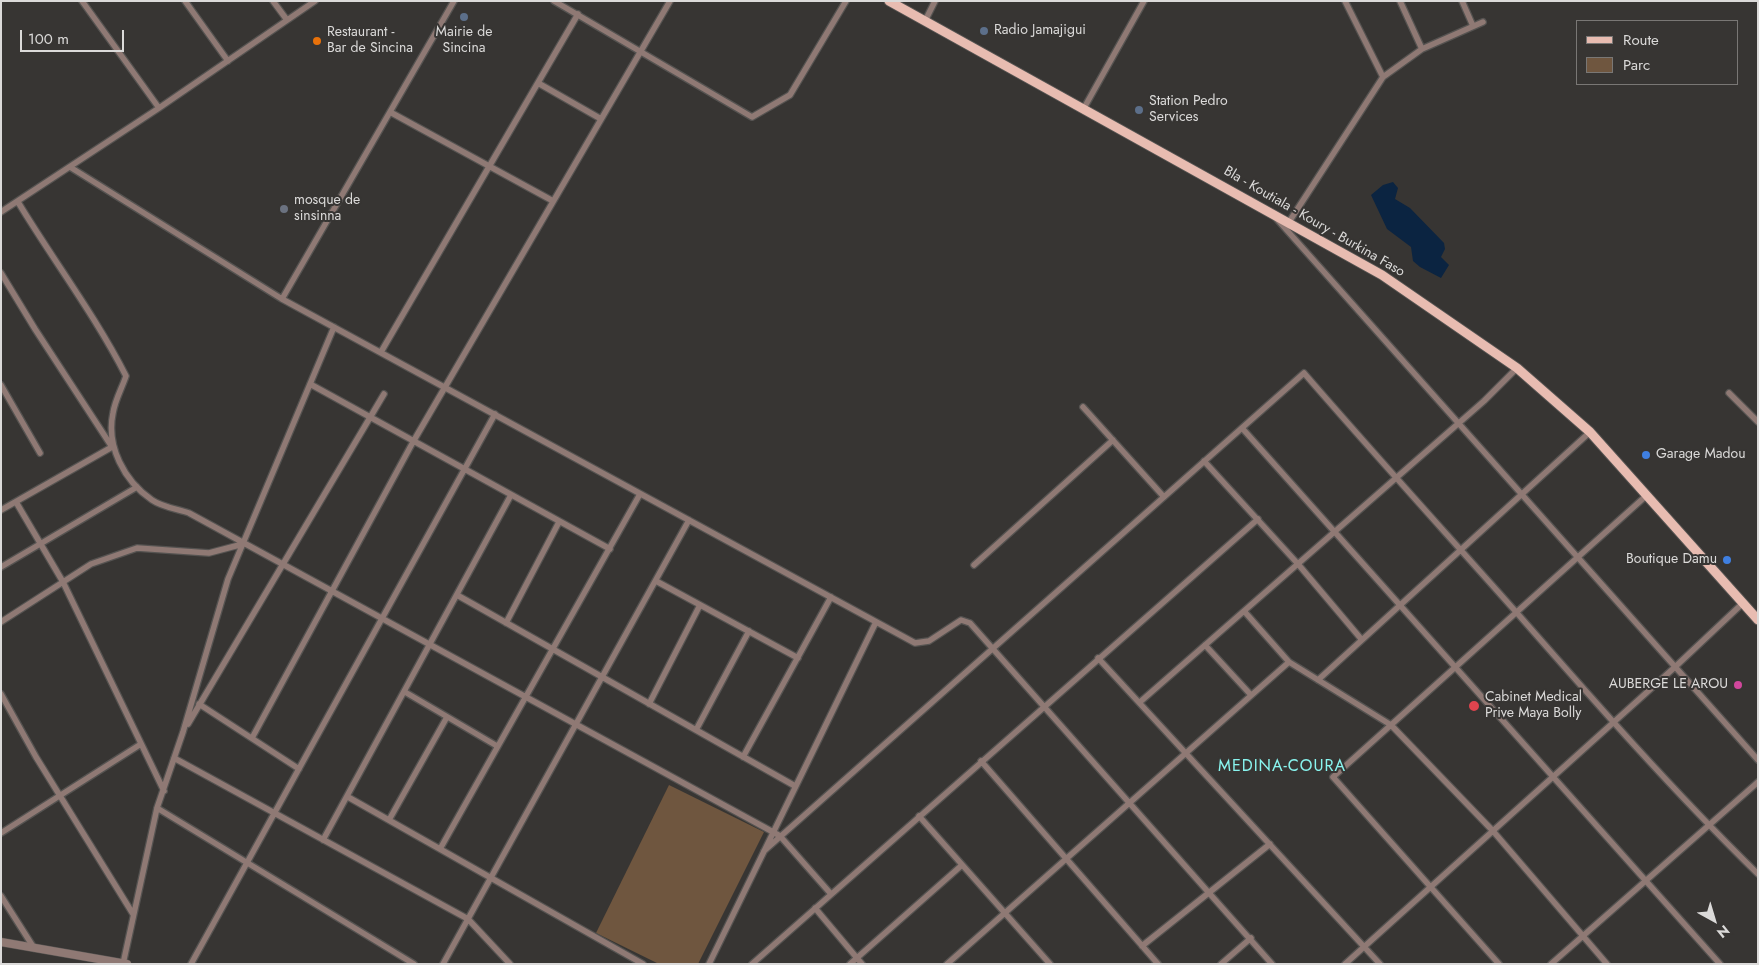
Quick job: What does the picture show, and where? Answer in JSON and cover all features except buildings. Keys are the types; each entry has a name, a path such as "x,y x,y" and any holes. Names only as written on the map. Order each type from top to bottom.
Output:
{"main road":[{"name":"Bla - Koutiala - Koury - Burkina Faso","path":"889,1 1270,211 1382,275 1517,368 1590,432 1758,620"}],"street":[{"path":"82,1 159,108"},
{"path":"185,1 228,61"},
{"path":"273,1 287,20"},
{"path":"1,212 159,108 315,1"},
{"path":"282,299 454,1"},
{"path":"554,1 752,117 790,95 846,1"},
{"path":"252,738 413,442 670,1"},
{"path":"925,21 935,1"},
{"path":"1084,108 1144,1"},
{"path":"1345,1 1383,77"},
{"path":"1400,1 1422,49"},
{"path":"1462,1 1472,26"},
{"path":"381,352 578,14"},
{"path":"1289,222 1383,77 1422,49 1483,22"},
{"path":"538,83 601,119"},
{"path":"390,112 553,202"},
{"path":"70,167 282,299 916,643 929,641 961,620 970,623 1045,705 1272,964"},
{"path":"18,202 42,242 107,339 126,376 113,412 112,447"},
{"path":"1270,211 1758,760"},
{"path":"1,273 112,447 124,470 137,487 153,501 189,513 780,836 831,894"},
{"path":"1,942 124,964 133,914 157,808 183,732 228,579 334,327"},
{"path":"1140,702 1458,424 1517,368"},
{"path":"764,850 1304,373 1395,479 1614,723 1708,826 1758,874"},
{"path":"310,384 610,549"},
{"path":"1,385 40,453"},
{"path":"1729,393 1758,422"},
{"path":"183,732 384,394"},
{"path":"1083,407 1164,497"},
{"path":"191,964 495,414"},
{"path":"1242,428 1720,964"},
{"path":"1318,680 1590,432"},
{"path":"974,566 1113,440"},
{"path":"1,510 112,447"},
{"path":"1204,461 1298,564 1362,640"},
{"path":"1,567 137,487"},
{"path":"440,849 640,494"},
{"path":"323,840 511,495"},
{"path":"1499,964 1333,777 1647,495"},
{"path":"16,502 63,582 164,791"},
{"path":"752,964 1258,519"},
{"path":"443,964 689,520"},
{"path":"506,623 559,522"},
{"path":"1,622 91,564 137,548 209,553 243,544"},
{"path":"656,581 798,658"},
{"path":"457,595 795,786"},
{"path":"743,757 831,597"},
{"path":"1345,964 1675,668 1743,603"},
{"path":"649,704 700,605"},
{"path":"1244,611 1289,662 1391,725 1492,831 1607,964"},
{"path":"709,964 876,622"},
{"path":"696,730 749,631"},
{"path":"1205,645 1251,695"},
{"path":"1098,658 1380,964"},
{"path":"947,964 1289,662"},
{"path":"405,692 497,746"},
{"path":"1,694 133,914"},
{"path":"199,704 299,769"},
{"path":"389,820 447,717"},
{"path":"1,833 141,744"},
{"path":"174,758 468,919 510,964"},
{"path":"981,761 1158,964"},
{"path":"1551,964 1758,782"},
{"path":"348,796 643,964"},
{"path":"157,808 414,964"},
{"path":"919,816 1047,963"},
{"path":"1142,946 1270,844"},
{"path":"850,964 962,865"},
{"path":"1,896 34,948"},
{"path":"815,908 862,964"},
{"path":"1221,964 1251,938"}],"green space":[{"path":"669,785 764,832 698,964 659,964 596,933"}],"water":[{"path":"1393,182 1398,188 1395,199 1410,208 1444,243 1445,249 1441,257 1449,265 1441,278 1413,261 1411,247 1387,229 1371,195 1383,185"}],"place":[{"name":"Mairie de Sincina","path":"464,17"},
{"name":"Radio Jamajigui","path":"984,31"},
{"name":"Restaurant - Bar de Sincina","path":"317,41"},
{"name":"Station Pedro Services","path":"1139,110"},
{"name":"mosque de sinsinna","path":"284,209"},
{"name":"Garage Madou","path":"1646,455"},
{"name":"Boutique Damu","path":"1727,560"},
{"name":"AUBERGE LE AROU","path":"1738,685"},
{"name":"Cabinet Medical Prive Maya Bolly","path":"1474,706"}],"district":[{"name":"MEDINA-COURA","path":"1282,767"}]}
